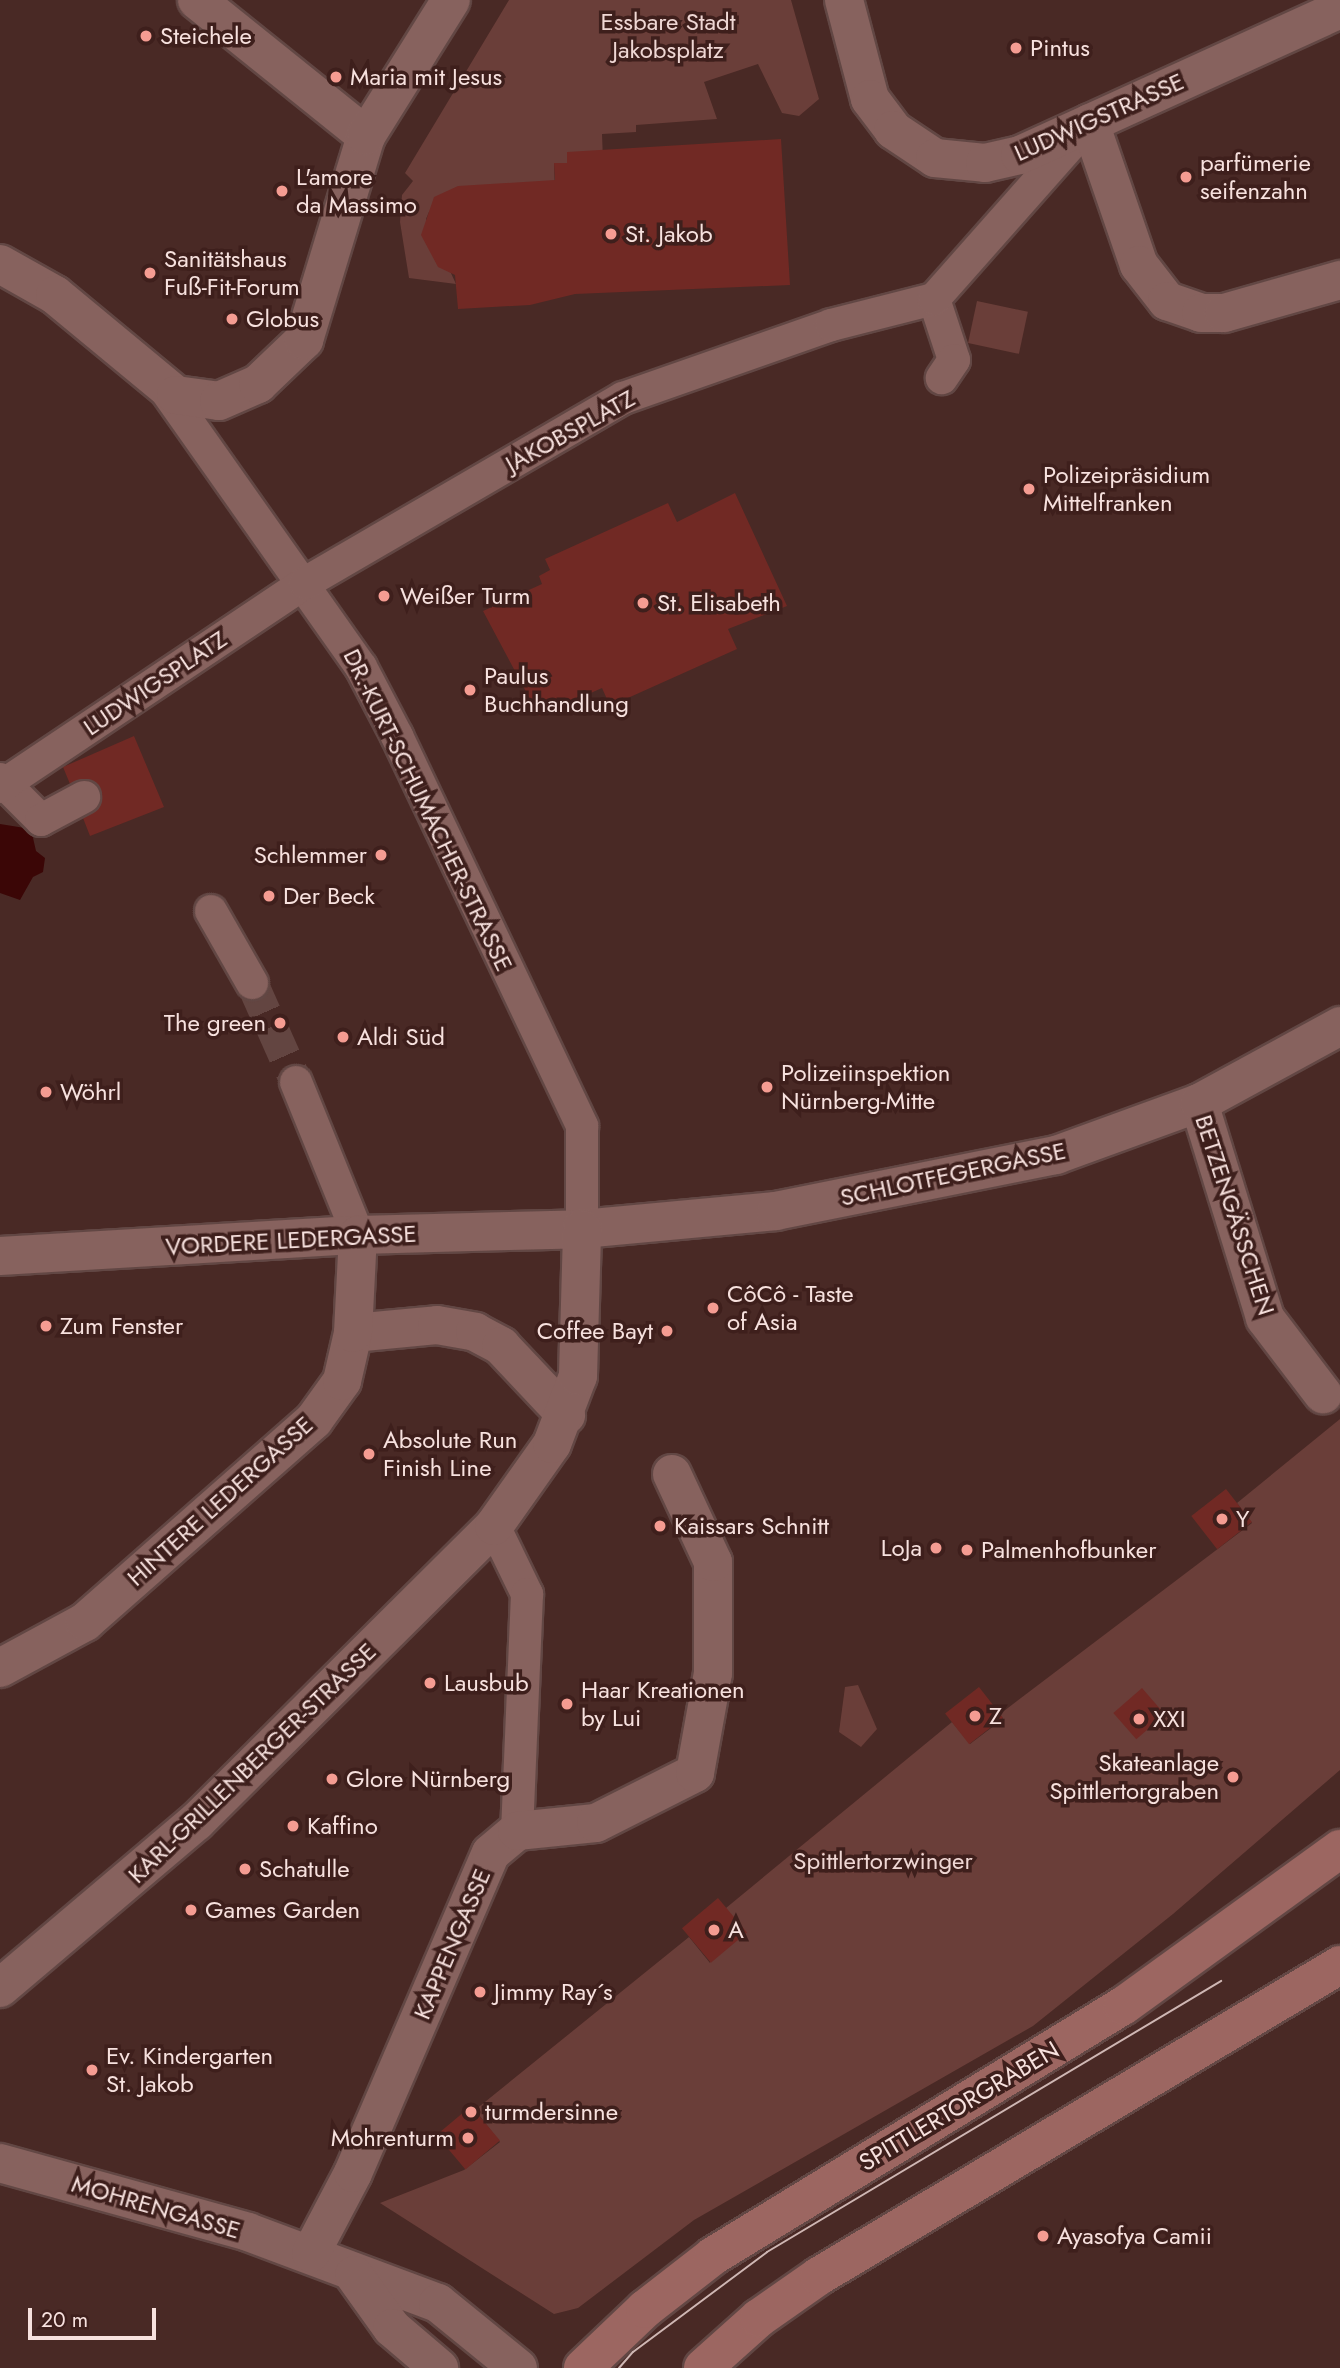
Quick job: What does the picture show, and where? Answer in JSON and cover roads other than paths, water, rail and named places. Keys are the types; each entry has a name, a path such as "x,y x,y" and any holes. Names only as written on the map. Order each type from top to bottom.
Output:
{"main road":[{"name":"SPITTLERTORGRABEN","path":"583,2368 645,2309 713,2256 1123,2006 1340,1849"},
{"path":"703,2368 759,2318 819,2276 1340,1965"}],"street":[{"path":"197,0 366,136"},
{"path":"162,385 188,400 219,401 258,384 290,356 312,320 366,136 451,0"},
{"name":"LUDWIGSTRASSE","path":"844,0 870,99 912,147 958,163 1020,155 1340,9"},
{"path":"942,378 954,359 934,299 1090,123 1151,285 1184,309 1224,313 1340,280"},
{"name":"DR.-KURT-SCHUMACHER-STRASSE","path":"0,264 55,295 162,385 305,583 367,678 582,1126 582,1229"},
{"name":"JAKOBSPLATZ","path":"305,583 623,398 831,325 934,299"},
{"name":"LUDWIGSPLATZ","path":"84,797 41,820 2,783 305,583"},
{"path":"211,911 252,983"},
{"name":"SCHLOTFEGERGASSE","path":"582,1229 776,1211 1056,1155 1199,1103 1340,1026"},
{"path":"296,1083 358,1235"},
{"name":"BETZENGÄSSCHEN","path":"1199,1103 1265,1318 1323,1394"},
{"name":"VORDERE LEDERGASSE","path":"0,1256 358,1235 582,1229"},
{"name":"KARL-GRILLENBERGER-STRASSE","path":"0,1989 196,1822 494,1526 534,1473 566,1415 583,1336 582,1229"},
{"name":"HINTERE LEDERGASSE","path":"0,1668 85,1622 314,1420 342,1381 353,1333 358,1235"},
{"path":"353,1333 437,1325 475,1332 501,1346 566,1415"},
{"path":"494,1526 527,1594 517,1831 596,1823 695,1773 713,1673 713,1562 672,1474"},
{"name":"KAPPENGASSE","path":"311,2253 354,2173 491,1853 517,1831"},
{"name":"MOHRENGASSE","path":"0,2163 311,2253 354,2275 438,2303 518,2368"},
{"path":"354,2275 391,2328 439,2368"}],"tunnel":[{"path":"252,983 296,1082"}],"tram line":[{"path":"619,2368 633,2352 767,2252 1221,1981"}],"place":[{"name":"Steichele","path":"146,36"},
{"name":"Pintus","path":"1016,48"},
{"name":"Maria mit Jesus","path":"336,77"},
{"name":"parfümerie seifenzahn","path":"1186,177"},
{"name":"L'amore da Massimo","path":"282,191"},
{"name":"St. Jakob","path":"611,234"},
{"name":"Sanitätshaus Fuß-Fit-Forum","path":"150,273"},
{"name":"Globus","path":"232,319"},
{"name":"Polizeipräsidium Mittelfranken","path":"1029,489"},
{"name":"Weißer Turm","path":"384,596"},
{"name":"St. Elisabeth","path":"643,603"},
{"name":"Paulus Buchhandlung","path":"470,690"},
{"name":"Schlemmer","path":"381,855"},
{"name":"Der Beck","path":"269,896"},
{"name":"The green","path":"280,1023"},
{"name":"Aldi Süd","path":"343,1037"},
{"name":"Polizeiinspektion Nürnberg-Mitte","path":"767,1087"},
{"name":"Wöhrl","path":"46,1092"},
{"name":"CôCô - Taste of Asia","path":"713,1308"},
{"name":"Zum Fenster","path":"46,1326"},
{"name":"Coffee Bayt","path":"667,1331"},
{"name":"Absolute Run Finish Line","path":"369,1454"},
{"name":"Y","path":"1222,1519"},
{"name":"Kaissars Schnitt","path":"660,1526"},
{"name":"LoJa","path":"936,1548"},
{"name":"Palmenhofbunker","path":"967,1550"},
{"name":"Lausbub","path":"430,1683"},
{"name":"Haar Kreationen by Lui","path":"567,1704"},
{"name":"Z","path":"975,1716"},
{"name":"XXI","path":"1139,1719"},
{"name":"Skateanlage Spittlertorgraben","path":"1233,1777"},
{"name":"Glore Nürnberg","path":"332,1779"},
{"name":"Kaffino","path":"293,1826"},
{"name":"Schatulle","path":"245,1869"},
{"name":"Games Garden","path":"191,1910"},
{"name":"A","path":"714,1930"},
{"name":"Jimmy Ray´s","path":"480,1992"},
{"name":"Ev. Kindergarten St. Jakob","path":"92,2070"},
{"name":"turmdersinne","path":"471,2112"},
{"name":"Mohrenturm","path":"468,2138"},
{"name":"Ayasofya Camii","path":"1043,2236"}],"park label":[{"name":"Essbare Stadt Jakobsplatz","path":"668,36"},
{"name":"Spittlertorzwinger","path":"883,1861"}]}
